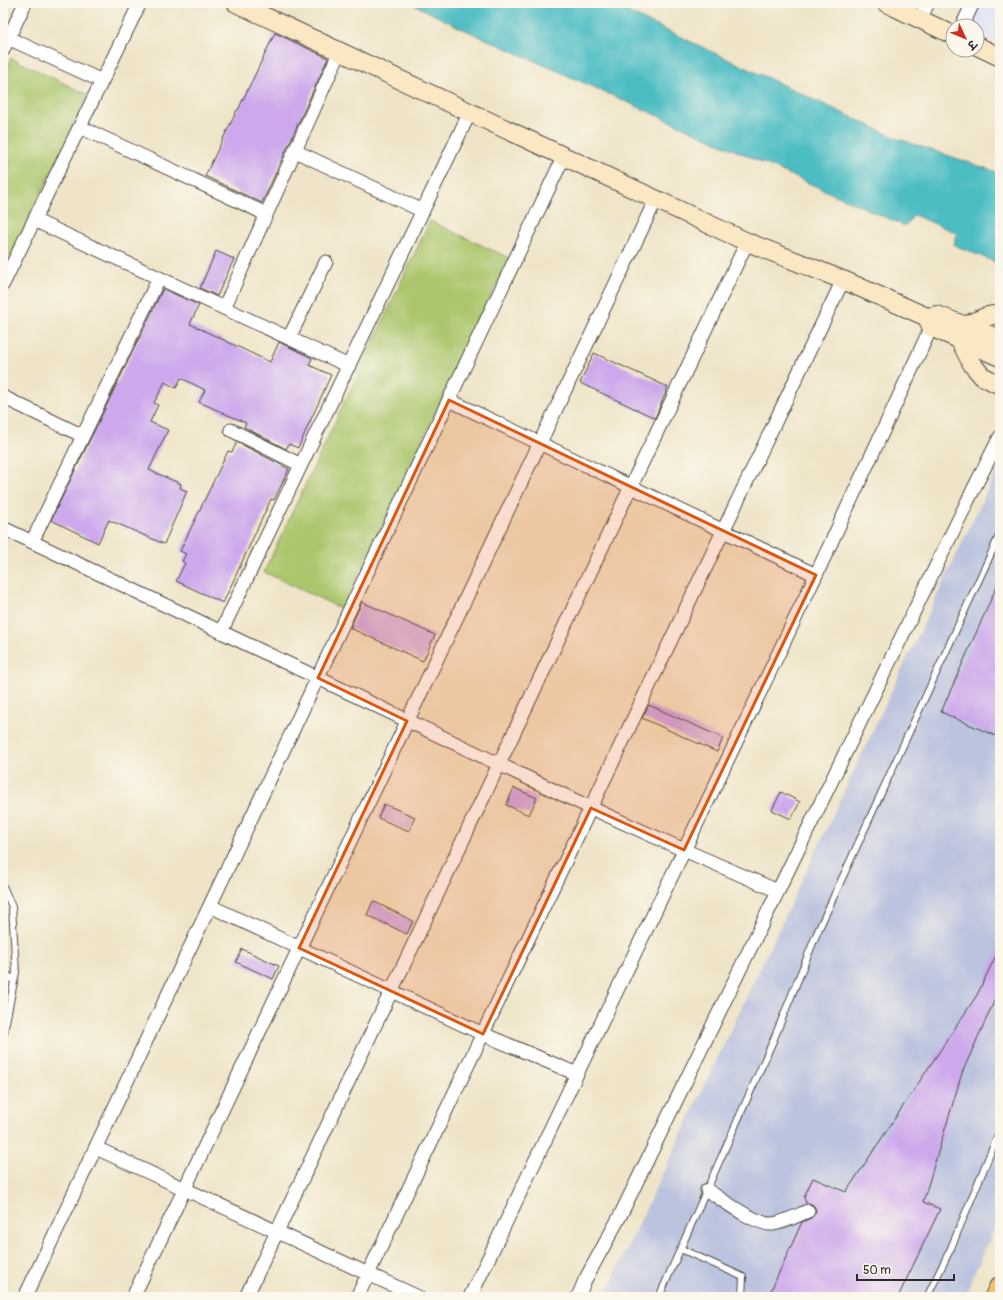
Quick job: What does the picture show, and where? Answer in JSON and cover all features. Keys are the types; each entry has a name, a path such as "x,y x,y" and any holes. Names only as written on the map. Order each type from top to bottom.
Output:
{"highway":[{"path":"996,1297 1000,1288"}],"street":[{"path":"25,3 6,44 102,81"},
{"path":"3,284 140,3"},
{"path":"236,3 747,242 843,280 962,333 1000,356"},
{"path":"886,3 945,31"},
{"path":"920,19 928,3"},
{"path":"966,18 973,3"},
{"path":"985,50 1000,57"},
{"path":"224,308 340,51"},
{"path":"221,632 470,112"},
{"path":"80,127 266,214"},
{"path":"295,151 423,211"},
{"path":"25,1297 564,156"},
{"path":"133,1297 656,199"},
{"path":"34,220 349,366"},
{"path":"246,1297 747,242"},
{"path":"289,338 326,262"},
{"path":"32,542 159,278"},
{"path":"357,1297 843,280"},
{"path":"962,333 982,318 996,314 1000,315"},
{"path":"470,1297 816,574 932,320"},
{"path":"962,333 1000,339"},
{"path":"962,333 972,364 982,376 1000,385"},
{"path":"3,397 83,436"},
{"path":"449,400 539,444 816,574"},
{"path":"231,430 301,465"},
{"path":"578,1297 585,1280 620,1216 1000,437"},
{"path":"3,528 590,808 778,891"},
{"path":"210,906 483,1034 577,1074"},
{"path":"96,1148 418,1297"},
{"path":"707,1190 758,1222 771,1224 808,1211"}],"lane":[{"path":"659,1297 773,1041 817,933 1000,534"},
{"path":"3,886 12,906 16,972 3,1037"},
{"path":"3,971 14,981"},
{"path":"927,1297 951,1248 1000,1130"},
{"path":"681,1249 743,1277 742,1297"}],"highlighted area":[{"path":"449,400 816,575 684,850 591,808 483,1034 299,948 407,721 318,678"}],"shaded area":[{"path":"979,3 1000,3 1000,45 985,38 985,18 972,18"},
{"path":"1000,463 1000,1216 964,1297 604,1297"}],"green space":[{"path":"11,58 88,95 3,273 3,75"},
{"path":"430,221 509,258 342,609 264,572"}],"water":[{"path":"411,3 608,3 896,138 1000,173 1000,264 954,245 957,233 914,215 905,226 461,28"}],"building":[{"path":"275,33 328,58 262,203 205,176"},
{"path":"216,251 234,259 217,296 200,288"},
{"path":"163,289 199,305 190,324 270,362 279,342 312,358 309,365 331,375 298,448 289,444 286,449 244,427 246,423 199,402 205,390 181,378 176,388 165,382 154,403 158,405 150,422 168,430 149,470 181,484 180,488 187,491 164,544 109,520 98,543 51,520"},
{"path":"594,353 668,387 655,418 580,383"},
{"path":"237,442 289,469 274,500 271,499 223,603 176,581 185,563 182,561 186,554 180,551 228,451 232,452"},
{"path":"1000,579 1000,738 941,712"},
{"path":"362,602 435,635 423,661 350,628"},
{"path":"649,705 723,738 717,752 642,718"},
{"path":"514,788 537,798 529,815 506,805"},
{"path":"781,792 800,802 791,819 772,810"},
{"path":"384,804 415,817 409,831 378,818"},
{"path":"373,901 413,921 407,934 367,915"},
{"path":"1000,947 1000,988 962,1073 923,1202 940,1209 898,1297 768,1297 802,1222 811,1218 816,1212 813,1205 806,1203 804,1197 813,1178 846,1192 977,995"},
{"path":"242,949 279,966 273,979 236,962"}]}
